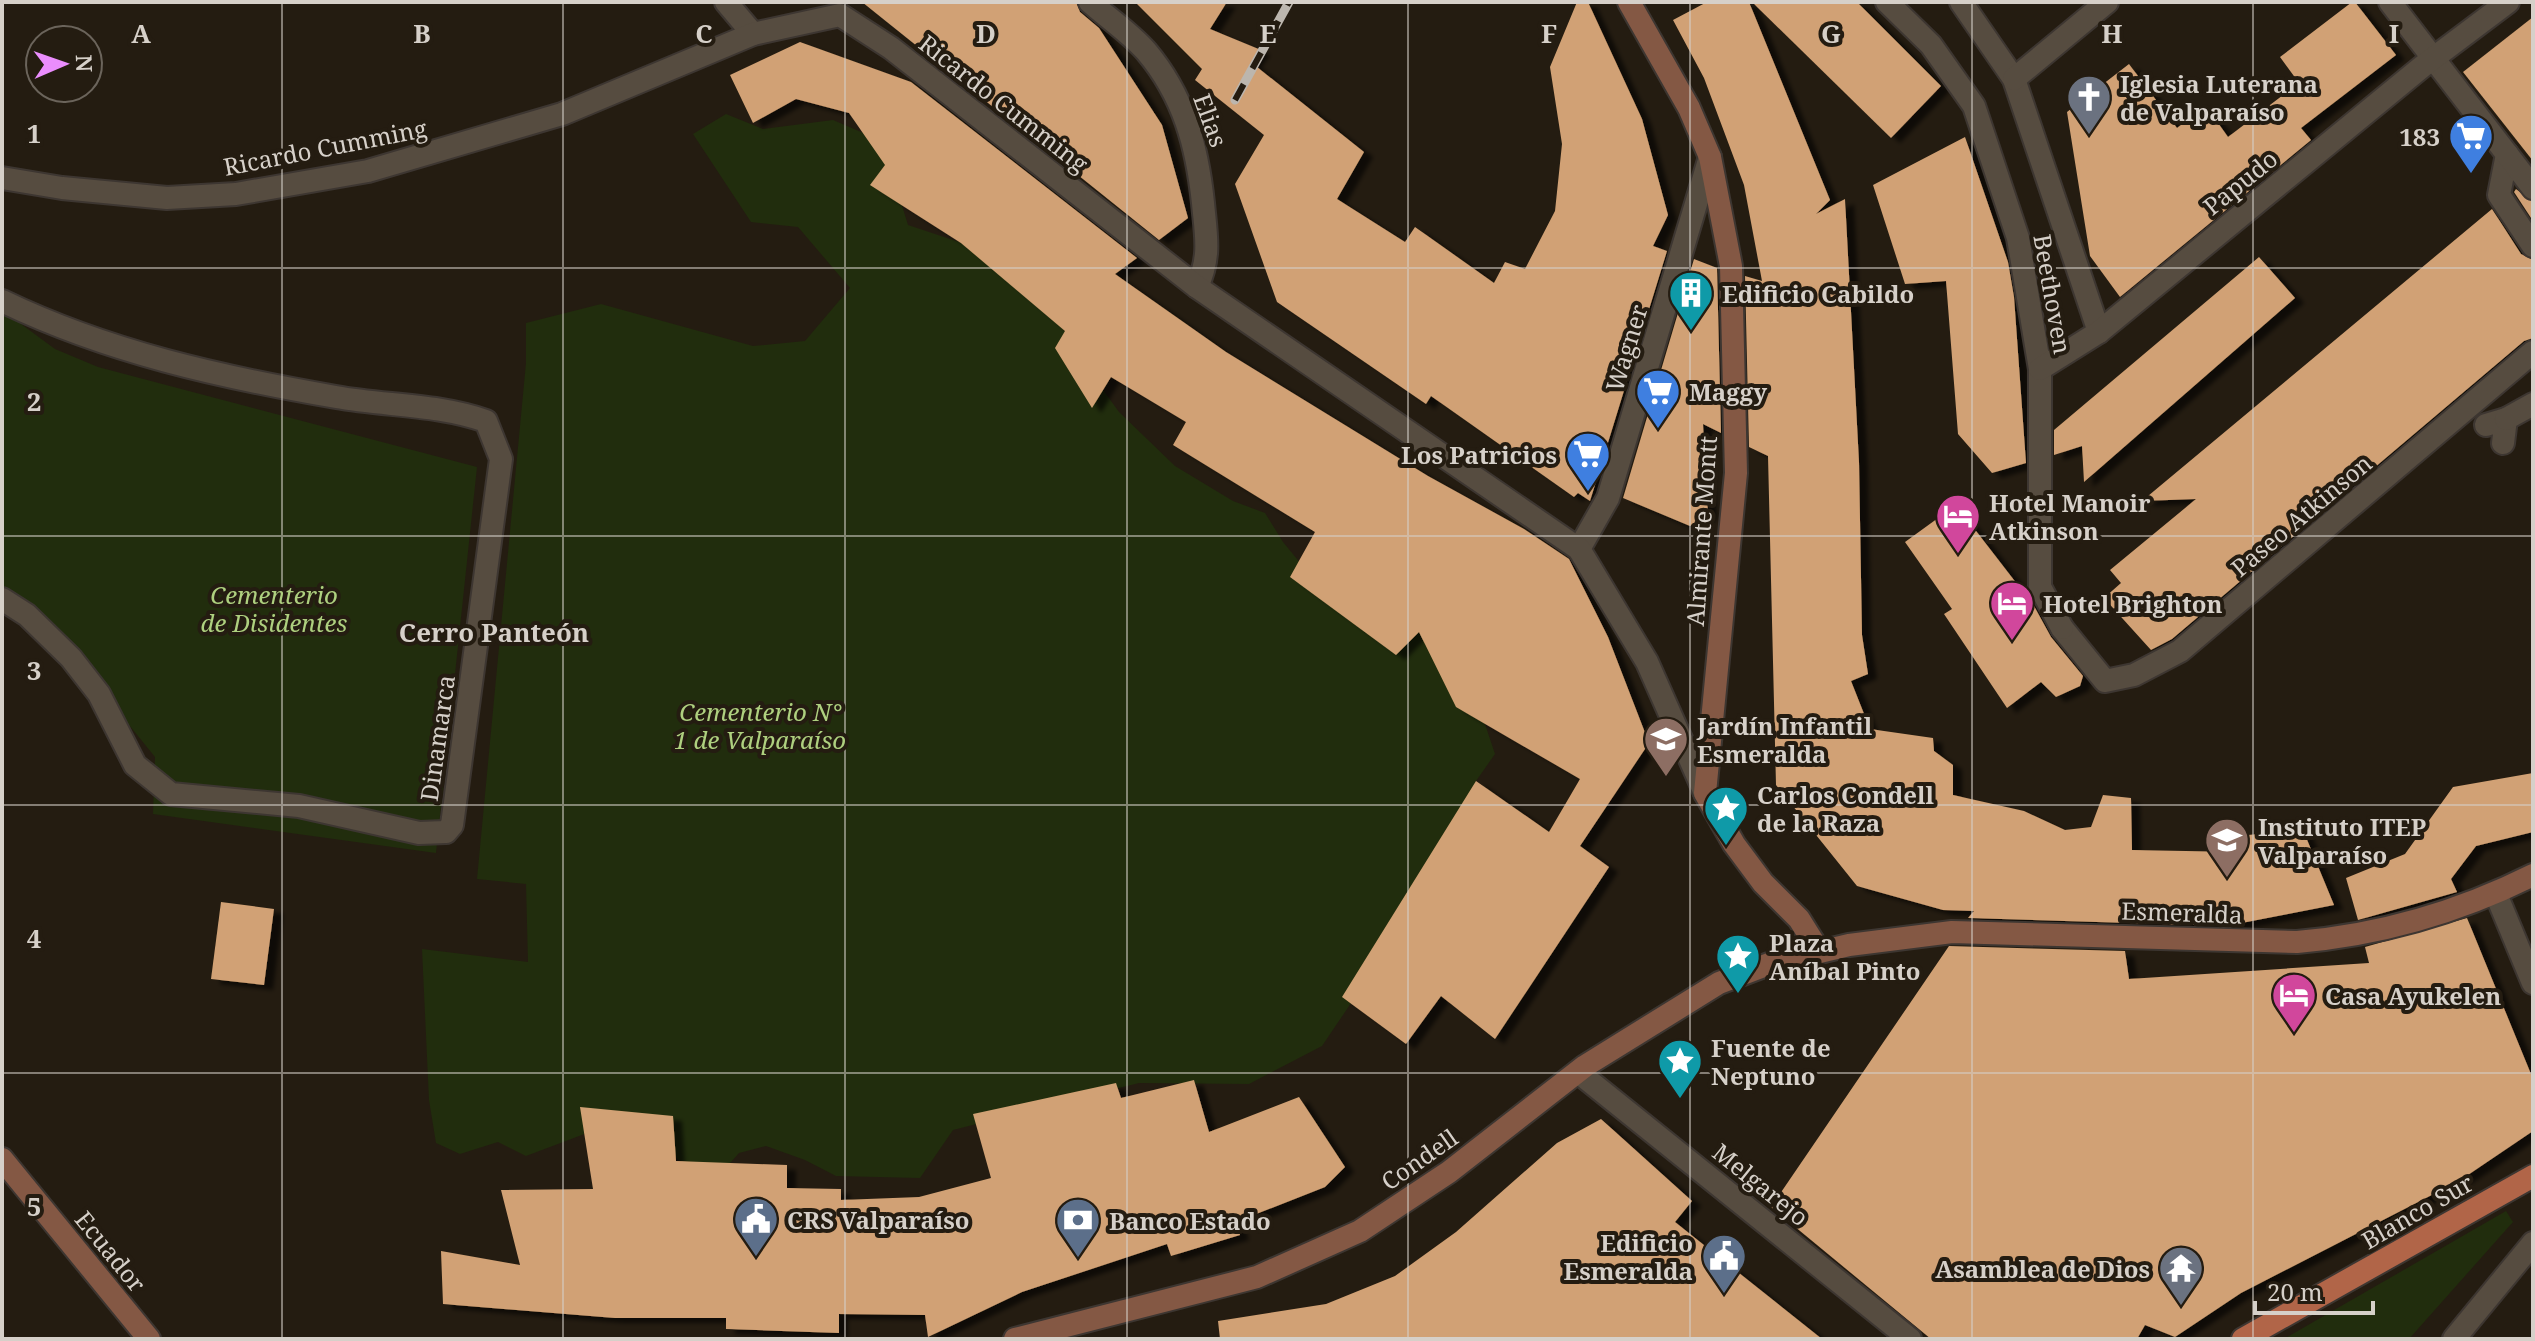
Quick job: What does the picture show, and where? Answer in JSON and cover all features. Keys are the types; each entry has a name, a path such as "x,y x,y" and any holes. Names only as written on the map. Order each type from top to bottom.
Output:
{"main road":[{"name":"Almirante Montt","path":"1629,2 1689,108 1710,157 1731,266 1736,473 1705,793"},
{"path":"1705,793 1734,844 1763,883 1799,919 1819,951"},
{"name":"Esmeralda","path":"1819,951 1952,932 2297,942 2372,932 2496,894 2533,875"},
{"name":"Condell","path":"1015,1339 1216,1289 1295,1263 1360,1231 1449,1172 1578,1072 1719,983 1769,964 1819,951"},
{"name":"Ecuador","path":"2,1159 149,1339"},
{"name":"Blanco Sur","path":"2243,1339 2533,1176"}],"street":[{"path":"726,2 753,34"},
{"name":"Elias","path":"1090,2 1145,50 1181,105 1199,159 1207,246 1207,265 1197,287"},
{"name":"Beethoven","path":"1887,2 1931,45 1974,106 2018,238 2040,369 2040,587 2062,628"},
{"path":"1961,2 2014,79 2099,332"},
{"path":"2014,79 2107,2"},
{"path":"2390,2 2533,188"},
{"name":"Papudo","path":"2040,369 2099,332 2434,57 2508,2"},
{"name":"Ricardo Cumming","path":"2,178 62,188 167,198 236,194 368,171 562,114 753,34 837,9 1197,287 1579,549 1647,662 1705,793"},
{"path":"2507,154 2499,195 2533,246"},
{"name":"Wagner","path":"1579,549 1608,498 1710,157"},
{"name":"Dinamarca","path":"2,301 126,352 257,384 388,406 454,410 486,421 501,459 452,825 446,832 419,833 299,806 171,794 135,765 99,694 71,658 27,615 2,599"},
{"name":"Paseo Atkinson","path":"2062,628 2105,681 2134,675 2180,651 2533,352"},
{"path":"2503,443 2496,422 2533,404"},
{"path":"2496,894 2533,983"},
{"name":"Melgarejo","path":"1578,1072 1910,1339"},
{"path":"2454,1339 2533,1243"}],"green space":[{"name":"Cementerio N° 1 de Valparaíso","path":"726,114 763,129 833,120 882,141 908,225 980,249 1065,306 1080,358 1119,412 1175,466 1233,501 1265,513 1283,542 1320,587 1434,627 1482,715 1495,754 1476,781 1461,823 1368,978 1322,1046 1249,1084 1139,1083 953,1130 920,1178 836,1176 805,1160 766,1146 739,1153 717,1178 700,1177 642,1130 611,1124 526,1156 498,1142 460,1154 436,1143 429,1100 422,949 528,962 526,884 477,879 526,363 526,323 601,304 753,346 805,341 850,288 798,227 751,222 693,134"},
{"name":"Cementerio de Disidentes","path":"2,310 55,349 98,367 477,467 436,853 153,814 155,757 87,673 2,612"},
{"path":"2506,1211 2513,1222 2409,1339 2284,1339"}],"building":[{"path":"862,2 1076,2 1080,12 1099,28 1162,125 1188,218 1159,240"},
{"path":"1135,2 1227,2 1210,29 1261,50 1252,63 1364,152 1337,199 1405,242 1415,227 1494,283 1505,262 1525,269 1555,211 1562,144 1550,67 1577,2 1588,2 1642,119 1668,215 1653,246 1667,251 1590,501 1578,493 1574,497 1431,396 1426,404 1277,302 1235,184 1264,135 1195,80 1202,69"},
{"path":"1707,2 1749,2 1830,200 1816,214 1845,199 1859,462 1862,635 1868,674 1851,681 1870,729 1933,738 1934,751 1953,765 1953,795 2024,811 2065,830 2091,827 2103,795 2131,798 2132,850 2239,852 2237,836 2303,830 2334,905 2226,926 1968,918 1974,911 1943,910 1857,886 1776,785 1768,456 1749,447 1745,276 1762,281 1744,185 1704,78 1673,20"},
{"path":"1752,2 1857,2 1941,86 1891,138"},
{"path":"2352,2 2396,55 2301,128 2311,140 2120,297 2090,256 2067,112 2129,64 2177,128 2206,106 2228,137 2299,83 2280,57"},
{"path":"2533,17 2533,161 2463,72"},
{"path":"800,42 911,82 1137,258 1115,274 1226,352 1428,476 1524,529 1569,559 1608,637 1649,743 1580,846 1609,867 1495,1039 1441,996 1406,1044 1342,997 1476,781 1549,832 1580,779 1456,707 1419,632 1396,655 1290,577 1315,532 1173,445 1186,422 1111,377 1092,408 1055,348 1065,331 961,243 870,185 885,165 849,113 796,99 753,123 730,75"},
{"path":"1965,137 2008,262 2014,297 2026,463 1992,473 1958,434 1946,281 1905,284 1873,185"},
{"path":"2516,189 2533,202 2533,221 2514,192"},
{"path":"2492,209 2521,254 2533,260 2533,338 2524,341 2172,639 2151,650 2104,598 2121,583 2110,570 2196,499 2142,501"},
{"path":"2259,257 2295,298 2084,482 2082,446 2054,455 2054,430"},
{"path":"1694,259 1717,268 1721,433 1703,424 1708,514 1690,526 1623,498"},
{"name":"Hotel Brighton","path":"1956,505 2034,606 2051,637 2083,676 2080,686 2056,697 2041,682 2007,708 1944,614 1952,609 1905,542"},
{"path":"2533,773 2533,832 2476,846 2451,879 2457,892 2358,920 2346,878 2405,854 2453,787"},
{"path":"221,902 274,909 264,985 211,979"},
{"path":"2467,918 2533,1079 2533,1131 2459,1181 2241,1293 2175,1337 2145,1325 2137,1339 1931,1339 1771,1207 1949,946 2125,951 2129,979 2369,963 2365,947"},
{"path":"1194,1080 1209,1132 1299,1097 1345,1167 1325,1187 1236,1222 1240,1235 1171,1256 1167,1244 1022,1292 928,1337 925,1315 839,1314 839,1333 726,1329 726,1318 615,1318 443,1304 441,1251 520,1265 501,1190 593,1189 580,1107 673,1116 676,1161 787,1165 787,1188 841,1189 841,1200 919,1197 991,1178 973,1114 1116,1083 1121,1098"},
{"path":"1601,1119 1692,1201 1675,1222 1822,1339 1220,1339 1218,1321 1326,1304 1395,1276 1456,1232 1557,1143"}],"railway":[{"path":"1235,100 1289,2"}],"place":[{"name":"Iglesia Luterana de Valparaíso","path":"2089,136"},
{"name":"183","path":"2471,175"},
{"name":"Edificio Cabildo","path":"1691,332"},
{"name":"Maggy","path":"1658,430"},
{"name":"Los Patricios","path":"1588,493"},
{"name":"Hotel Manoir Atkinson","path":"1958,555"},
{"name":"Hotel Brighton","path":"2012,642"},
{"name":"Jardín Infantil Esmeralda","path":"1666,778"},
{"name":"Carlos Condell de la Raza","path":"1726,847"},
{"name":"Instituto ITEP Valparaíso","path":"2227,879"},
{"name":"Plaza Aníbal Pinto","path":"1738,995"},
{"name":"Casa Ayukelen","path":"2294,1034"},
{"name":"Fuente de Neptuno","path":"1680,1100"},
{"name":"CRS Valparaíso","path":"756,1258"},
{"name":"Banco Estado","path":"1078,1259"},
{"name":"Edificio Esmeralda","path":"1724,1295"},
{"name":"Asamblea de Dios","path":"2181,1307"}],"district":[{"name":"Cerro Panteón","path":"494,632"}]}
